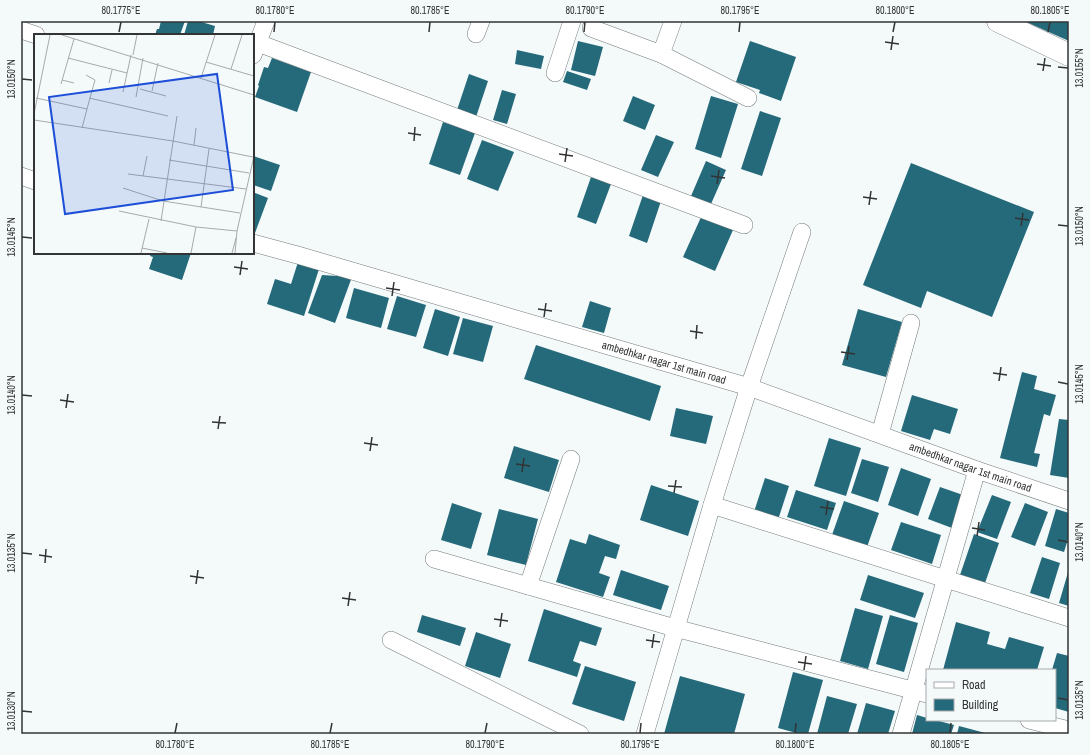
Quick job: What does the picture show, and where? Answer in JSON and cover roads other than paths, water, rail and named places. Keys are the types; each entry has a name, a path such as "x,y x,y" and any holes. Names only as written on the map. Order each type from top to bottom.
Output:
{"street":[{"path":"266,21 255,49 744,225"},
{"path":"555,73 572,21"},
{"path":"661,54 673,21"},
{"path":"998,21 1069,55"},
{"path":"591,28 661,54 748,98"},
{"path":"21,30 34,34"},
{"path":"21,176 34,181"},
{"path":"645,734 712,505 749,387 802,232"},
{"name":"ambedhkar nagar 1st main road","path":"254,243 749,387 977,470 1069,501"},
{"path":"880,434 911,323"},
{"path":"528,586 571,459"},
{"path":"901,734 920,692 946,579 977,470"},
{"path":"712,505 1069,618"},
{"path":"434,559 675,628 920,692"},
{"path":"391,640 580,734"},
{"path":"1033,721 1069,730"}]}
